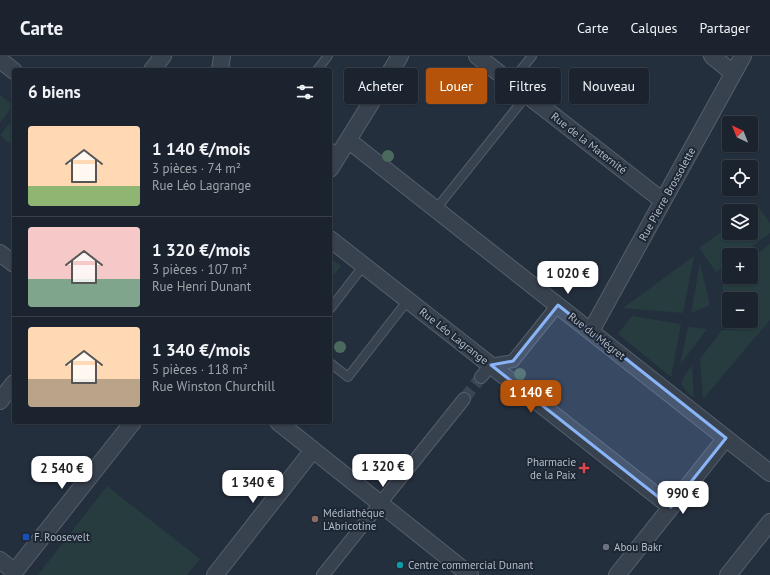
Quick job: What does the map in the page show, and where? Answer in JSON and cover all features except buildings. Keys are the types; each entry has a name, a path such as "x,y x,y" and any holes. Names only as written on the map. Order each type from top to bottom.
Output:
{"street":[{"path":"154,68 163,56"},
{"path":"220,68 222,56"},
{"path":"332,161 335,150 348,140 400,56"},
{"name":"Rue de la Maternité","path":"477,56 495,70"},
{"path":"712,56 733,73"},
{"name":"Rue Pierre Brossolette","path":"591,331 743,56"},
{"path":"0,60 12,69"},
{"name":"Rue de la Maternité","path":"539,104 663,201"},
{"name":"Rue du Mégret","path":"348,140 770,473"},
{"name":"Rue Léo Lagrange","path":"332,240 408,300 486,371 671,507"},
{"path":"0,253 12,262"},
{"path":"486,371 513,361 558,305"},
{"path":"0,401 12,386"},
{"path":"323,575 464,399"},
{"path":"0,560 13,573 131,424"},
{"path":"280,424 470,575"},
{"path":"617,575 726,438"},
{"path":"215,575 313,450"},
{"path":"728,575 770,522"}],"lane":[{"path":"319,68 328,56"},
{"path":"522,68 532,56"},
{"path":"436,209 520,104"},
{"path":"332,306 364,265"},
{"path":"332,365 348,377 408,300"}],"highlighted area":[{"path":"558,305 726,438 671,507 491,365 513,361"}],"green space":[{"path":"0,95 12,104 12,106 0,123"},
{"path":"12,120 12,145 0,135"},
{"path":"758,206 770,223 770,233 750,248 722,248 722,268 716,272 699,248 722,231 722,240 758,240"},
{"path":"770,244 770,320 703,399 700,359 722,330 758,328 758,292 723,292 722,284 758,284 758,253"},
{"path":"694,256 683,313 623,308"},
{"path":"332,259 341,266 332,277"},
{"path":"700,263 710,305 691,313"},
{"path":"632,316 681,324 671,377 618,334"},
{"path":"688,327 707,329 680,365"},
{"path":"692,365 694,398 682,386 683,379"},
{"path":"107,486 200,559 187,575 38,575"}],"tunnel":[{"path":"464,399 481,377"}],"place":[{"name":"Pharmacie de la Paix","path":"584,468"},
{"name":"Médiathèque L'Abricotine","path":"315,519"},
{"name":"F. Roosevelt","path":"26,537"},
{"name":"Abou Bakr","path":"606,547"},
{"name":"Centre commercial Dunant","path":"400,565"}]}
